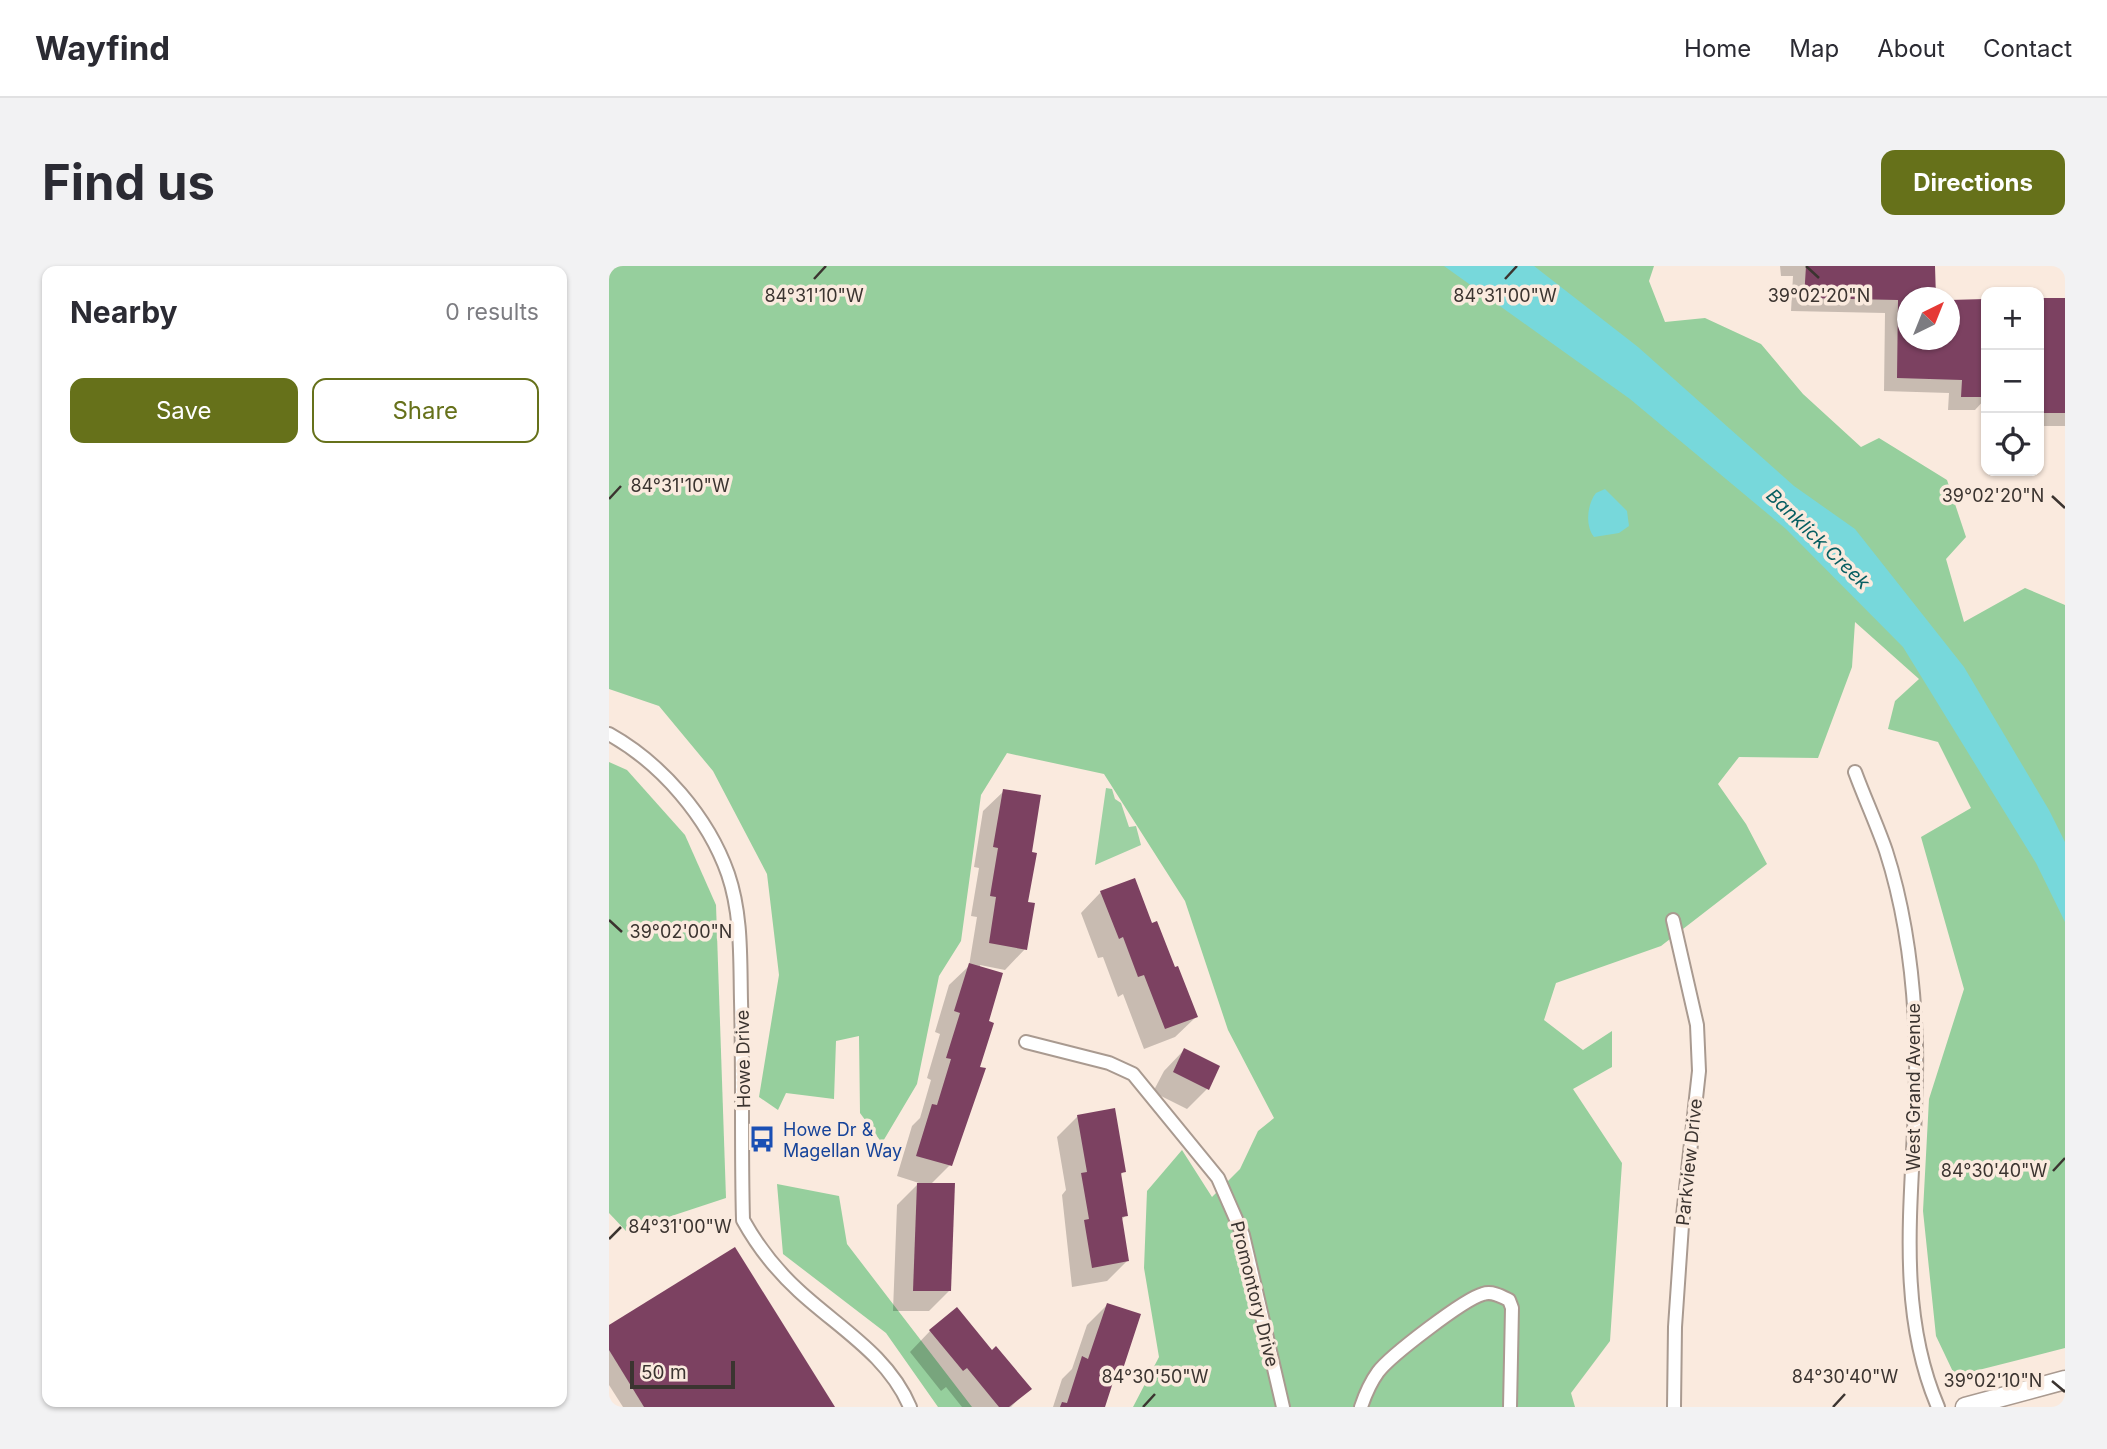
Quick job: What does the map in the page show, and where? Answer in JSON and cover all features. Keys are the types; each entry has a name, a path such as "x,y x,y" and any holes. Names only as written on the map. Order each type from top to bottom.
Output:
{"main road":[{"path":"1965,1407 2065,1380"}],"street":[{"name":"Howe Drive","path":"609,734 647,761 678,793 715,844 729,875 740,926 743,1220 760,1250 800,1292 883,1364 910,1407"},
{"name":"West Grand Avenue","path":"1855,772 1886,852 1904,924 1913,983 1916,1046 1911,1305 1927,1376 1938,1407"},
{"name":"Parkview Drive","path":"1673,920 1697,1025 1699,1071 1682,1225 1675,1327 1675,1407"},
{"name":"Promontory Drive","path":"1026,1042 1109,1063 1133,1074 1218,1178 1243,1235 1283,1407"},
{"path":"1361,1407 1377,1373 1390,1358 1466,1303 1482,1294 1492,1293 1509,1300 1512,1308 1510,1407"}],"green space":[{"path":"609,266 1654,266 1649,281 1665,322 1705,318 1761,344 1803,394 1861,447 1879,438 1947,480 1966,537 1946,559 1964,622 2025,588 2065,605 2065,1348 1955,1376 1936,1336 1923,1211 1929,1099 1964,989 1921,837 1971,808 1938,742 1888,729 1895,701 1919,679 1855,622 1852,667 1818,758 1739,757 1718,784 1746,824 1767,864 1661,946 1556,983 1544,1020 1583,1050 1612,1031 1612,1067 1573,1089 1622,1163 1610,1341 1571,1393 1575,1407 1133,1407 1159,1357 1144,1268 1147,1191 1182,1150 1212,1197 1240,1169 1258,1131 1274,1118 1228,1030 1185,901 1104,774 1007,753 981,795 961,941 939,976 917,1084 882,1143 860,1113 859,1036 836,1041 834,1099 786,1093 778,1110 759,1097 779,975 767,874 713,771 659,706 609,689"},
{"path":"609,762 627,770 685,835 716,905 726,1198 626,1231 609,1213"},
{"path":"1106,788 1112,789 1115,799 1121,803 1129,827 1136,826 1141,845 1095,865"},
{"path":"777,1184 839,1196 847,1244 972,1407 938,1407 886,1333 783,1254"}],"water":[{"name":"Banklick Creek","path":"1444,266 1534,266 1638,347 1794,486 1855,529 1964,667 2049,810 2065,842 2065,922 2036,863 1903,647 1786,529 1630,399"},
{"path":"1605,489 1627,511 1629,526 1619,533 1594,537 1589,527 1589,509 1596,493"}],"building":[{"path":"1806,266 1935,266 1936,287 1897,287 1897,300 1804,298"},
{"path":"2044,298 2065,298 2065,413 2044,413"},
{"path":"1981,299 1981,397 1961,397 1962,380 1897,378 1897,350 1960,350 1960,300"},
{"path":"1003,789 1041,795 1032,852 1037,853 1028,902 1035,903 1027,950 989,943 996,897 990,896 998,848 993,847"},
{"path":"1135,878 1152,923 1157,921 1198,1017 1165,1029 1144,975 1138,977 1123,937 1119,939 1100,891"},
{"path":"969,963 1003,973 989,1021 994,1023 980,1067 986,1068 952,1166 916,1156 932,1104 937,1105 951,1059 946,1058 960,1013 954,1011"},
{"path":"1184,1048 1220,1066 1209,1090 1173,1072"},
{"path":"1115,1108 1126,1172 1121,1173 1128,1216 1122,1217 1129,1261 1092,1268 1084,1220 1089,1219 1081,1173 1087,1172 1077,1115"},
{"path":"917,1183 955,1183 951,1291 913,1291"},
{"path":"735,1247 835,1407 644,1407 609,1350 609,1325"},
{"path":"1107,1303 1141,1314 1121,1375 1116,1373 1105,1407 1060,1407 1062,1402 1067,1403 1082,1356 1088,1359"},
{"path":"957,1307 992,1350 996,1346 1032,1389 1009,1407 999,1407 967,1368 963,1371 929,1330"}],"place":[{"name":"Howe Dr & Magellan Way","path":"762,1139"}]}
